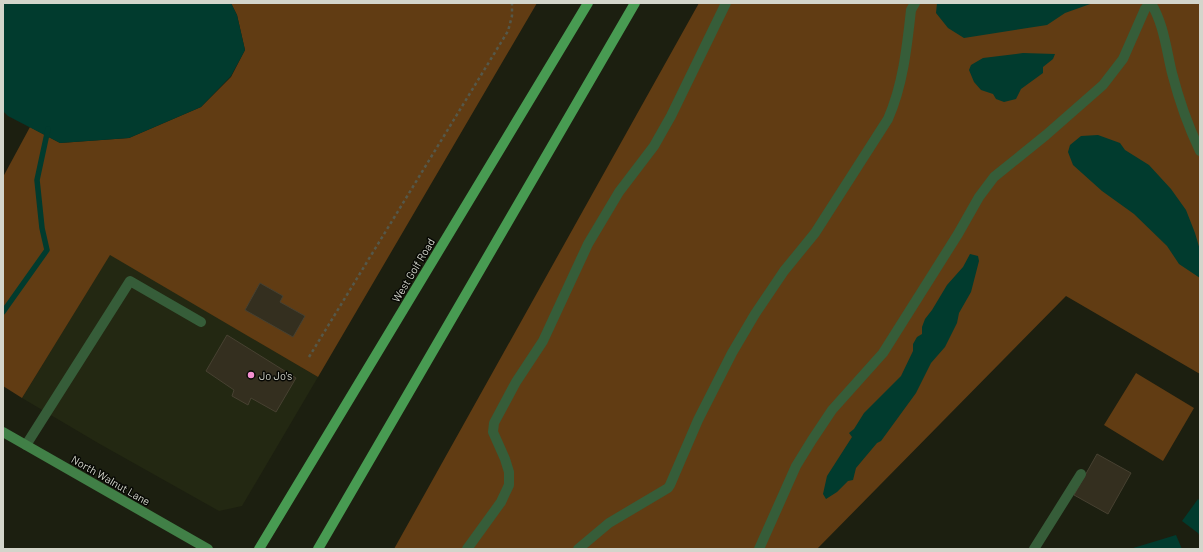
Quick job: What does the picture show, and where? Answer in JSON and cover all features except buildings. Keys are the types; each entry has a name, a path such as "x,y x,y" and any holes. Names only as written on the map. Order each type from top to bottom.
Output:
{"main road":[{"name":"West Golf Road","path":"259,549 588,3"},
{"path":"318,549 635,3"}],"street":[{"name":"North Walnut Lane","path":"3,432 208,549"}],"lane":[{"path":"467,549 501,502 509,485 509,472 493,432 494,423 516,382 543,341 588,244 619,192 654,146 671,116 726,3"},
{"path":"578,549 609,523 664,491 670,484 698,420 732,353 751,320 775,283 815,233 888,119 896,101 905,62 911,10 915,3"},
{"path":"759,549 796,466 812,440 832,410 883,353 954,240 979,197 994,177 1104,85 1123,60 1144,10 1150,3 1159,16 1180,102 1200,151"},
{"path":"26,445 130,282 201,322"},
{"path":"1034,549 1080,474"}],"path":[{"path":"309,357 508,31 512,16 512,3"}],"shaded area":[{"path":"231,3 537,3 318,377 110,255 22,398 3,386 3,177 30,127 60,143 129,138 201,107 231,77 245,50 237,15"},
{"path":"699,3 1200,3 1200,374 1066,296 817,549 394,549"},
{"path":"110,254 318,377 242,506 219,511 98,443 22,398"},
{"path":"1136,373 1194,408 1163,461 1104,425"}],"water":[{"path":"3,3 231,3 237,15 245,50 231,76 201,107 129,138 60,143 8,116 3,111"},
{"path":"937,3 1093,3 1065,13 1047,25 964,38 948,28 936,13"},
{"path":"1023,53 1055,54 1053,59 1043,67 1043,73 1021,89 1016,99 1004,102 996,99 993,94 981,90 974,82 969,70 971,65 983,58"},
{"path":"1098,135 1120,143 1125,150 1149,165 1171,189 1186,210 1200,250 1200,278 1179,264 1167,246 1134,214 1102,191 1073,165 1068,152 1070,145 1081,136"},
{"path":"970,254 978,256 979,261 971,292 959,313 957,323 945,347 931,363 916,393 881,441 877,443 856,468 853,480 848,481 837,492 826,499 823,494 827,476 852,437 849,433 854,429 864,413 901,376 913,351 913,344 917,337 922,334 922,327 925,319 947,285 963,267"},
{"path":"1198,499 1200,501 1200,537 1198,533 1182,521"},
{"path":"1176,535 1182,549 1130,549"}],"waterway":[{"path":"3,312 47,250 42,228 37,180 48,129"}],"place":[{"name":"Jo Jo's","path":"251,375"}]}
